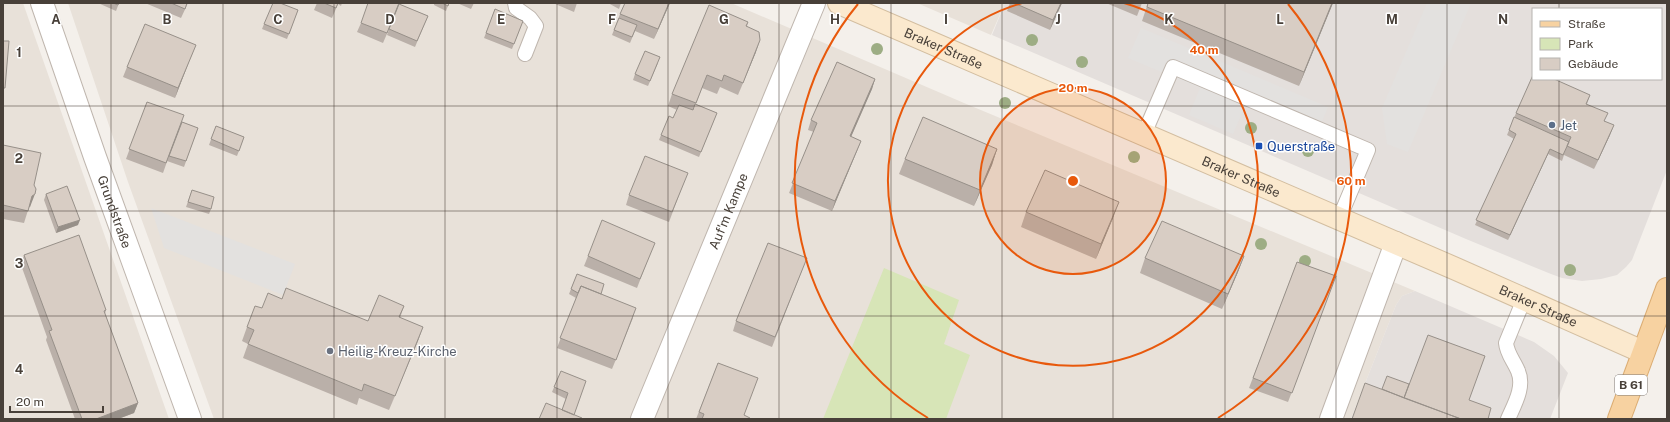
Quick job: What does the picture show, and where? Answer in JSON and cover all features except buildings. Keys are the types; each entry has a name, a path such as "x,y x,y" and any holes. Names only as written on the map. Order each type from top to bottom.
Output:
{"main road":[{"name":"Braker Straße","path":"839,3 1396,243 1643,352"},
{"name":"B 61","path":"1619,419 1667,289"}],"street":[{"name":"Grundstraße","path":"42,3 95,158 190,419"},
{"name":"Auf'm Kampe","path":"642,419 814,3"},
{"path":"1331,419 1396,243"}],"lane":[{"path":"515,3 516,8 530,18 536,26 525,54"},
{"path":"1144,134 1173,67 1368,150 1339,219"},
{"path":"1508,419 1519,390 1521,380 1507,351 1506,343 1524,299"}],"shaded area":[{"path":"3,3 23,3 169,419 3,419"},
{"path":"68,3 731,3 964,103 1415,291 1402,296 1396,305 1351,419 214,419 128,182"},
{"path":"917,3 1005,3 991,35"},
{"path":"1005,3 1667,3 1667,170 1632,260 1617,275 1601,279 1582,281 1562,278 1466,239 992,35"},
{"path":"1427,3 1471,3 1408,152 1387,144 1382,108"},
{"path":"1141,28 1328,107 1316,136 1245,106 1233,134 1189,115 1200,88 1128,58"},
{"path":"151,208 295,264 283,295 164,248"},
{"path":"1415,291 1534,342 1554,356 1568,373 1550,419 1351,419 1396,305 1402,296"}],"green space":[{"path":"884,268 959,300 944,344 970,355 946,419 823,419"}],"place":[{"name":"Jet","path":"1552,125"},
{"name":"Querstraße","path":"1259,146"},
{"name":"Heilig-Kreuz-Kirche","path":"330,351"}]}
